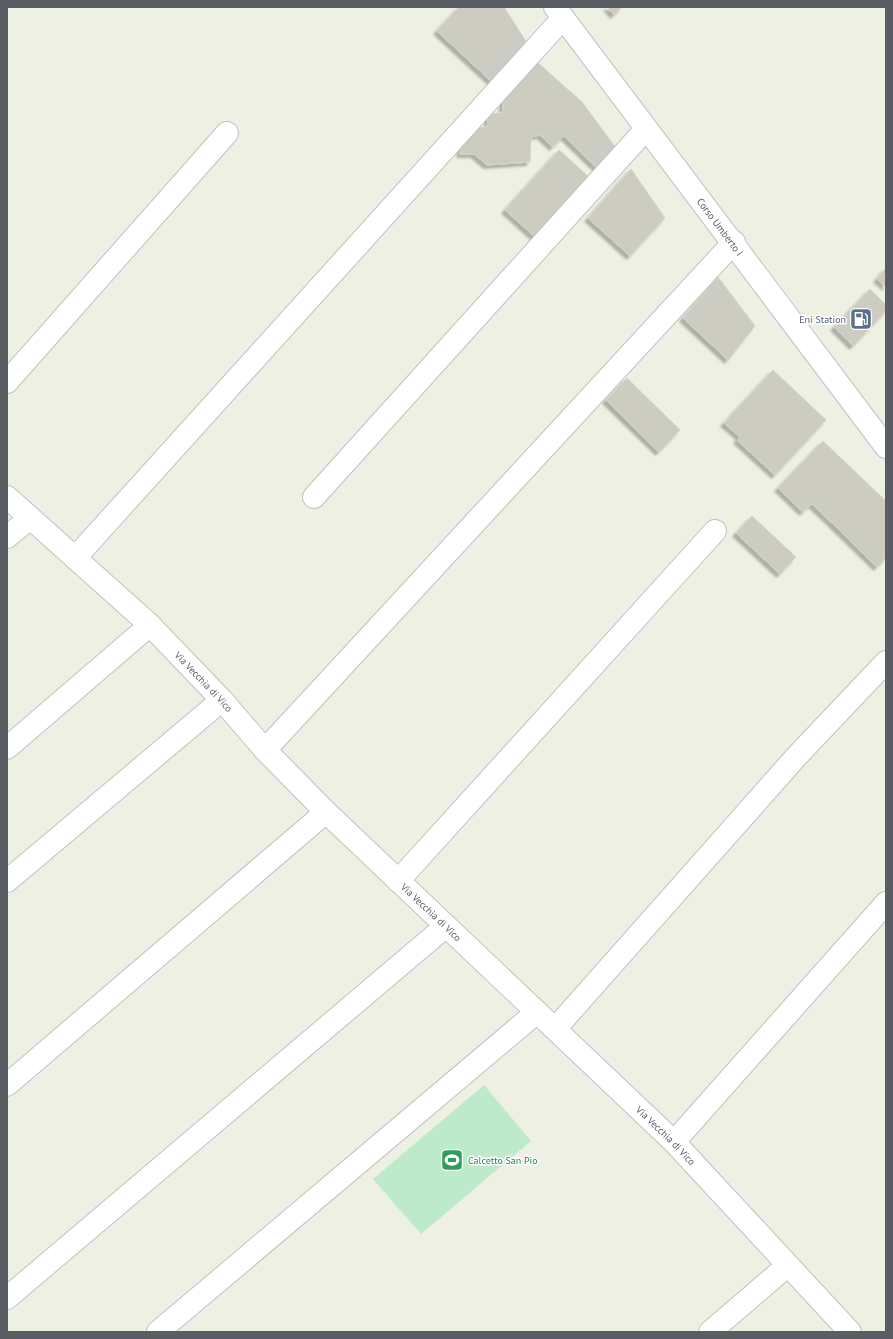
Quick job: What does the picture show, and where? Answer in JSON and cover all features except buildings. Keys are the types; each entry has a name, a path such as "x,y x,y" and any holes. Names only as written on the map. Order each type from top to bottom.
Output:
{"street":[{"name":"Corso Umberto I","path":"559,13 646,129 734,242 886,447"},
{"path":"75,558 559,13"},
{"path":"314,497 646,129"},
{"path":"7,382 227,133"},
{"path":"265,750 734,242"},
{"name":"Via Vecchia di Vico","path":"7,498 150,625 222,700 265,750 326,812 674,1142 787,1266 850,1332"},
{"path":"7,537 30,518"},
{"path":"398,880 715,531"},
{"path":"7,748 150,625"},
{"path":"556,1029 796,757 886,662"},
{"path":"7,881 222,700"},
{"path":"7,1085 326,812"},
{"path":"674,1142 886,903"},
{"path":"7,1298 446,926"},
{"path":"158,1332 537,1012"},
{"path":"710,1332 787,1266"}],"green space":[{"name":"Calcetto San Pio","path":"484,1085 531,1141 421,1234 373,1179"}],"place":[{"name":"Eni Station","path":"861,319"},
{"name":"Calcetto San Pio","path":"452,1160"}]}
